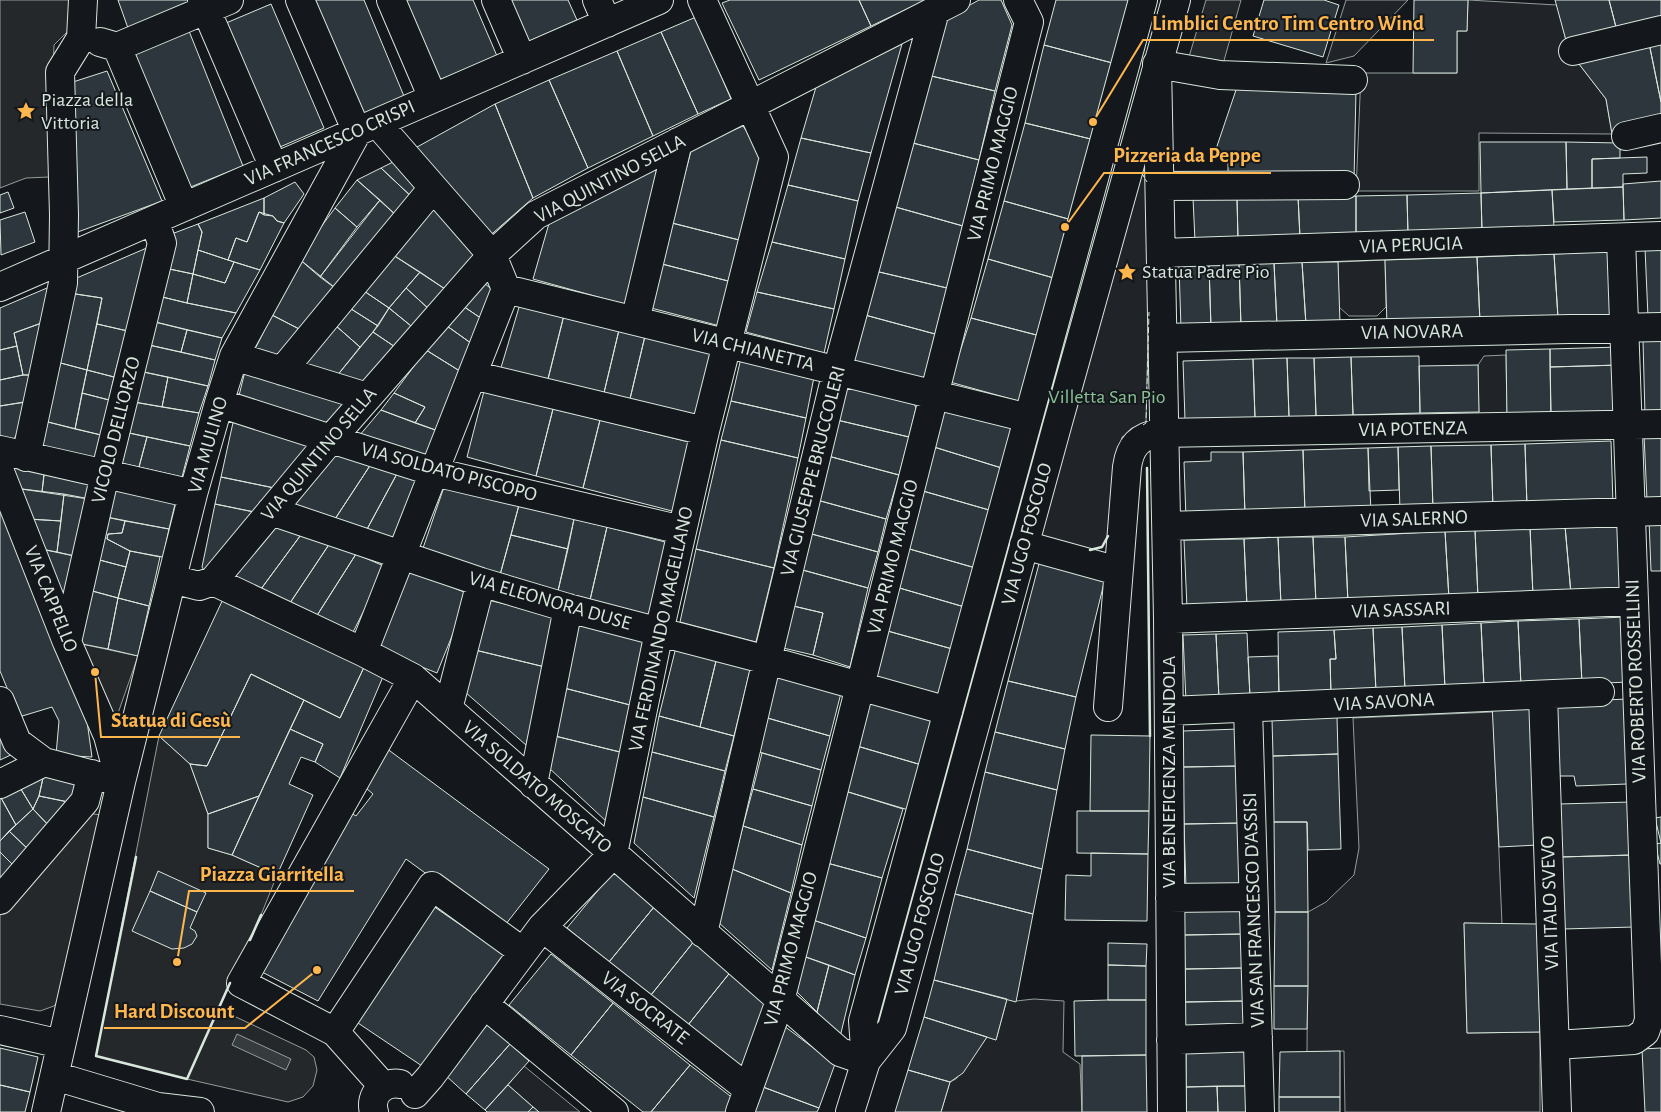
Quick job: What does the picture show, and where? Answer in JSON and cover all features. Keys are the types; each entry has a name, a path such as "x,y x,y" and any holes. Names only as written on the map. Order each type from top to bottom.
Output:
{"street":[{"path":"83,0 81,38 60,72 64,215 63,283 13,453 194,494"},
{"path":"300,0 367,127 433,188 492,255 506,289 363,652"},
{"path":"391,0 432,98"},
{"path":"496,0 522,60"},
{"name":"VIA FRANCESCO CRISPI","path":"0,287 522,60 602,11 659,0"},
{"name":"VIA FERDINANDO MAGELLANO","path":"613,854 682,530 774,157 702,0"},
{"name":"VIA PRIMO MAGGIO","path":"744,1101 780,1000 935,395 1028,22 1018,0"},
{"name":"VIA UGO FOSCOLO","path":"866,1061 863,1021 1143,0"},
{"name":"VIA UGO FOSCOLO","path":"850,1112 866,1061 892,1028 1176,0"},
{"path":"81,38 117,47 213,3 274,168"},
{"name":"VIA QUINTINO SELLA","path":"213,581 331,439 492,255 536,215 945,5"},
{"name":"VIA GIUSEPPE BRUCCOLERI","path":"703,933 837,371 945,5"},
{"path":"1573,50 1661,30"},
{"path":"117,47 184,207"},
{"path":"1157,64 1220,75 1353,80"},
{"name":"VIA BENEFICENZA MENDOLA","path":"1157,64 1168,619 1172,1112"},
{"name":"VIA MULINO","path":"46,1112 121,782 194,494 234,356 367,127"},
{"path":"1626,136 1661,128"},
{"path":"635,321 678,142"},
{"path":"1160,186 1345,185"},
{"path":"282,371 433,188"},
{"name":"VICOLO DELL'ORZO","path":"67,642 105,474 162,243 154,220"},
{"name":"VIA PERUGIA","path":"1161,253 1661,236"},
{"name":"VIA ROBERTO ROSSELLINI","path":"1556,1045 1634,1040 1645,1032 1649,1020 1621,238"},
{"name":"VIA CHIANETTA","path":"506,289 1028,418"},
{"name":"VIA NOVARA","path":"1163,338 1661,326"},
{"path":"234,356 367,397"},
{"path":"472,375 705,432"},
{"name":"VIA SOLDATO PISCOPO","path":"219,403 434,472 682,530"},
{"name":"VIA POTENZA","path":"1108,707 1126,472 1131,449 1146,437 1165,433 1661,424"},
{"name":"VIA CAPPELLO","path":"0,472 67,642 108,736 121,782"},
{"name":"VIA ELEONORA DUSE","path":"271,511 400,556 568,608 767,660 948,711"},
{"name":"VIA SALERNO","path":"1166,526 1661,511"},
{"path":"1024,545 1118,571"},
{"path":"172,579 199,586 213,581"},
{"name":"VIA SOLDATO MOSCATO","path":"213,581 363,652 413,678 840,1052 866,1061"},
{"path":"448,709 481,582"},
{"name":"VIA SASSARI","path":"1168,619 1633,601"},
{"path":"533,784 568,608"},
{"path":"383,1086 335,1032 241,983 413,678"},
{"name":"VIA SAVONA","path":"1169,711 1600,692"},
{"name":"VIA ITALO SVEVO","path":"1542,694 1557,1112"},
{"path":"0,701 17,742 44,762 121,782"},
{"name":"VIA SAN FRANCESCO D'ASSISI","path":"1248,708 1260,1112"},
{"path":"0,784 44,762"},
{"path":"0,900 85,801 92,774"},
{"path":"417,1107 430,1077 522,952 542,927 613,854"},
{"path":"335,1032 432,886 522,952"},
{"path":"1170,898 1254,897"},
{"name":"VIA SOCRATE","path":"542,927 744,1101"},
{"path":"484,1004 614,1112"},
{"path":"0,1030 61,1044"},
{"path":"1171,1040 1258,1037"},
{"path":"55,1076 158,1110 200,1112"},
{"path":"374,1112 372,1106 375,1095 383,1086 394,1083 406,1086 417,1107"}],"green space":[{"path":"1346,0 1408,0 1354,56 1326,63"},
{"path":"1468,0 1557,5 1567,44 1573,51 1579,64 1606,99 1612,134 1479,133 1479,191 1356,191 1361,73 1457,73 1457,31 1467,31"},
{"name":"Villetta San Pio","path":"1131,159 1147,180 1149,292 1146,423 1122,437 1107,539 1102,547 1094,550 1027,535"},
{"path":"1385,260 1386,307 1377,316 1349,316 1339,307 1338,262"},
{"path":"1506,355 1507,418 1479,423 1478,365 1484,356"},
{"path":"1493,712 1502,924 1464,923 1467,1033 1540,1032 1540,1112 1345,1112 1344,1051 1307,1052 1308,912 1326,902 1354,875 1359,848 1353,718"},
{"path":"1007,999 1016,1001 1034,999 1064,1001 1063,1052 1080,1064 1082,1112 941,1112 950,1082 956,1079 987,1037 996,1040"},
{"path":"524,1066 580,1112 539,1112 508,1085"}],"shaded area":[{"name":"Piazza della Vittoria","path":"0,0 74,0 73,26 54,45 49,177 26,178 0,188"},
{"path":"1206,0 1241,0 1220,75 1185,70"},
{"path":"72,642 138,656 116,719"},
{"path":"159,736 190,764 208,814 208,848 232,855 277,875 219,1009 306,1050 314,1057 317,1070 313,1086 303,1097 288,1102 96,1056"},
{"path":"83,813 104,815 63,995 54,1006 40,1011 0,1004 0,909"},
{"path":"237,1034 291,1059 286,1070 232,1045"}],"building":[{"path":"118,0 195,0 129,31"},
{"path":"311,0 364,0 406,101 363,120"},
{"path":"405,0 473,0 497,56 439,80"},
{"path":"509,0 568,0 577,20 527,42"},
{"path":"730,0 859,0 871,26 759,80 722,3"},
{"path":"859,0 926,0 871,26"},
{"path":"979,0 1001,0 1012,25 995,91 927,75 941,21"},
{"path":"1056,0 1136,0 1120,65 1044,45"},
{"path":"1264,0 1324,0 1339,5 1323,57 1253,36"},
{"path":"1414,0 1468,0 1467,31 1457,31 1457,73 1413,73"},
{"path":"1555,0 1609,0 1617,31 1567,44"},
{"path":"1609,0 1661,0 1661,20 1617,31"},
{"path":"271,4 324,128 273,150 219,26"},
{"path":"696,17 731,99 698,114 661,32"},
{"path":"189,31 243,166 188,188 134,53"},
{"path":"661,32 698,114 653,136 617,51"},
{"path":"1661,40 1661,102 1649,43"},
{"path":"1649,43 1661,102 1661,123 1612,134 1606,99 1579,64 1591,54"},
{"path":"902,44 871,153 801,138 816,87"},
{"path":"1044,45 1120,65 1099,141 1025,123"},
{"path":"617,51 653,136 588,168 549,80"},
{"path":"107,71 162,201 75,233 73,82"},
{"path":"927,75 995,91 979,160 909,142"},
{"path":"549,80 588,168 533,198 495,104"},
{"path":"1237,87 1356,90 1354,180 1228,177 1228,156 1215,152"},
{"path":"495,104 533,198 486,239 408,152"},
{"path":"1025,123 1099,141 1079,222 1004,201"},
{"path":"743,126 764,157 743,241 672,223 692,147"},
{"path":"801,138 871,153 858,201 788,185"},
{"path":"909,142 979,160 963,226 892,206"},
{"path":"1480,142 1566,142 1567,189 1481,193"},
{"path":"1566,142 1620,143 1620,158 1592,159 1592,188 1567,189"},
{"path":"1647,157 1647,173 1623,174 1623,187 1592,188 1592,159"},
{"path":"399,159 428,188 415,200 381,168"},
{"path":"381,168 415,200 399,218 357,180"},
{"path":"657,169 627,305 533,279 550,220"},
{"path":"357,180 380,200 357,227 335,208"},
{"path":"1661,181 1661,218 1624,220 1623,184"},
{"path":"295,182 304,194 284,223 277,221 273,216 264,215 264,198"},
{"path":"788,185 858,201 845,259 772,242"},
{"path":"1623,187 1624,220 1554,222 1552,190"},
{"path":"1552,190 1554,229 1482,232 1481,193"},
{"path":"8,192 14,208 0,213 0,195"},
{"path":"1481,193 1482,232 1408,235 1407,195"},
{"path":"1407,195 1408,235 1356,236 1356,196"},
{"path":"1298,196 1300,238 1238,240 1237,198"},
{"path":"1298,196 1356,196 1356,236 1300,238"},
{"path":"264,198 264,215 259,212 247,242 236,238 228,260 198,250 202,232 198,224"},
{"path":"1193,198 1237,198 1238,240 1195,241"},
{"path":"380,200 399,218 339,291 320,277"},
{"path":"1004,201 1079,222 1064,281 988,259"},
{"path":"430,202 481,254 448,291 390,253"},
{"path":"892,206 963,226 947,288 875,271"},
{"path":"335,208 357,227 320,277 298,258"},
{"path":"25,212 35,242 1,255 0,220"},
{"path":"259,212 273,216 277,221 284,223 260,270 228,260 236,238 247,242"},
{"path":"672,223 743,241 732,282 662,264"},
{"path":"198,224 202,232 193,274 160,267 169,235"},
{"path":"772,242 845,259 834,309 757,292"},
{"path":"156,244 132,332 97,324 102,298 69,293 72,280"},
{"path":"1661,247 1661,317 1648,317 1645,248"},
{"path":"198,250 234,262 225,283 193,274"},
{"path":"1617,251 1620,317 1558,318 1554,254"},
{"path":"390,253 420,272 389,308 361,289"},
{"path":"1554,254 1558,318 1480,322 1477,257"},
{"path":"1477,257 1480,322 1387,326 1385,260"},
{"path":"298,258 339,291 303,331 272,315"},
{"path":"988,259 1064,281 1048,338 971,318"},
{"path":"234,262 260,270 236,313 187,303 193,274 225,283"},
{"path":"1302,262 1306,325 1277,326 1274,263"},
{"path":"1302,262 1338,262 1340,324 1306,325"},
{"path":"1239,263 1241,327 1211,328 1209,265"},
{"path":"1239,263 1274,263 1277,326 1241,327"},
{"path":"662,264 732,282 720,326 651,308"},
{"path":"1209,265 1211,328 1181,329 1179,266"},
{"path":"160,267 193,274 187,303 154,295"},
{"path":"875,271 947,288 935,334 865,315"},
{"path":"420,272 448,291 431,311 406,288"},
{"path":"483,282 496,293 485,321 463,306"},
{"path":"54,285 47,321 14,333 17,346 0,350 0,308"},
{"path":"406,288 431,311 416,330 389,308"},
{"path":"361,289 389,308 378,326 348,307"},
{"path":"757,292 834,309 824,353 746,332"},
{"path":"69,293 102,298 87,370 53,361"},
{"path":"154,295 236,313 222,338 147,320"},
{"path":"520,304 564,315 547,383 500,371"},
{"path":"463,306 485,321 475,346 447,326"},
{"path":"348,307 378,326 360,347 335,325"},
{"path":"389,308 416,330 401,351 373,332"},
{"path":"272,315 303,331 281,357 254,351"},
{"path":"564,315 619,330 603,397 547,383"},
{"path":"865,315 935,334 924,379 853,361"},
{"path":"971,318 1048,338 1029,404 950,382"},
{"path":"147,320 187,330 181,352 140,343"},
{"path":"47,321 37,375 23,375 14,333"},
{"path":"97,324 132,332 127,351 119,358 114,377 87,370"},
{"path":"335,325 360,347 336,377 297,368"},
{"path":"447,326 475,346 463,373 426,350"},
{"path":"187,330 222,338 215,360 181,352"},
{"path":"619,330 645,336 629,403 603,397"},
{"path":"373,332 401,351 373,386 336,377"},
{"path":"645,336 717,355 700,420 629,403"},
{"path":"1643,341 1661,341 1661,414 1645,415"},
{"path":"140,343 215,360 208,386 134,370"},
{"path":"17,346 23,375 0,380 0,350"},
{"path":"1620,347 1620,365 1550,367 1550,349"},
{"path":"1550,349 1551,417 1507,418 1506,350"},
{"path":"426,350 463,373 441,432 415,423 425,407 394,393"},
{"path":"1419,356 1420,413 1353,415 1351,357"},
{"path":"1351,357 1353,415 1316,416 1314,358"},
{"path":"741,358 814,377 806,418 731,401"},
{"path":"1287,358 1289,417 1255,418 1253,359"},
{"path":"1287,358 1314,358 1316,416 1289,417"},
{"path":"1253,359 1255,418 1185,420 1183,361"},
{"path":"53,361 87,370 75,429 40,420"},
{"path":"1478,365 1479,412 1420,413 1419,366"},
{"path":"1620,365 1621,415 1551,417 1550,367"},
{"path":"87,370 114,377 109,400 82,393"},
{"path":"134,370 168,377 162,407 128,401"},
{"path":"245,371 350,403 327,431 237,404"},
{"path":"23,375 37,375 36,400 0,406 0,380"},
{"path":"168,377 208,386 199,413 162,407"},
{"path":"855,385 912,399 916,408 909,437 837,420 845,391"},
{"path":"484,391 553,409 536,476 467,457"},
{"path":"82,393 109,400 101,435 75,429"},
{"path":"394,393 425,407 415,423 381,410"},
{"path":"128,401 199,413 190,446 120,431"},
{"path":"731,401 806,418 798,458 721,440"},
{"path":"26,402 24,420 13,441 0,437 0,406"},
{"path":"945,403 1022,422 1008,470 934,447"},
{"path":"553,409 600,420 583,488 536,476"},
{"path":"381,410 441,432 428,462 359,436"},
{"path":"234,418 319,443 284,490 221,477"},
{"path":"40,420 101,435 95,460 34,446"},
{"path":"600,420 693,443 676,512 583,488"},
{"path":"837,420 909,437 899,475 828,456"},
{"path":"120,431 147,437 139,467 112,461"},
{"path":"1644,435 1661,435 1661,499 1647,500"},
{"path":"147,437 190,446 182,477 139,467"},
{"path":"721,440 798,458 774,568 696,549"},
{"path":"1611,441 1613,505 1527,507 1525,444"},
{"path":"1525,444 1527,507 1493,509 1491,445"},
{"path":"1491,445 1493,509 1433,510 1431,446"},
{"path":"1431,446 1433,510 1400,511 1398,447"},
{"path":"934,447 1008,470 996,512 923,491"},
{"path":"1398,447 1399,490 1369,491 1368,448"},
{"path":"1368,448 1371,512 1305,514 1303,450"},
{"path":"337,449 373,461 335,519 292,504"},
{"path":"1303,450 1305,514 1245,516 1243,452"},
{"path":"1211,452 1243,452 1245,516 1186,519 1184,462 1211,461"},
{"path":"828,456 899,475 886,519 817,500"},
{"path":"0,459 45,466 42,492 14,488"},
{"path":"373,461 399,470 366,531 335,519"},
{"path":"45,466 99,477 95,500 42,492"},
{"path":"399,470 421,477 391,541 366,531"},
{"path":"221,477 284,490 264,514 215,504"},
{"path":"109,481 177,496 169,529 101,516"},
{"path":"444,487 519,505 500,575 422,551"},
{"path":"14,488 64,494 61,521 28,519"},
{"path":"923,491 996,512 979,569 906,548"},
{"path":"64,494 95,500 79,557 57,552"},
{"path":"817,500 886,519 878,552 808,533"},
{"path":"215,504 264,514 205,572 202,567"},
{"path":"519,505 574,519 568,549 511,535"},
{"path":"0,506 87,721 92,757 56,755 59,721 52,707 19,717 0,671"},
{"path":"101,516 125,521 122,533 108,534 107,539 130,551 126,567 92,558"},
{"path":"28,519 61,521 57,552 41,549"},
{"path":"574,519 607,527 590,600 558,591"},
{"path":"277,520 303,532 261,589 230,574"},
{"path":"1649,520 1661,520 1661,571 1651,571"},
{"path":"125,521 169,529 163,557 130,551 107,539 108,534 122,533"},
{"path":"1623,523 1626,593 1571,594 1565,526"},
{"path":"1565,526 1571,594 1533,596 1530,527"},
{"path":"607,527 669,543 653,618 590,600"},
{"path":"1530,527 1533,596 1478,598 1475,530"},
{"path":"1475,530 1478,598 1449,599 1445,531"},
{"path":"1445,531 1449,599 1348,603 1345,537"},
{"path":"303,532 330,543 290,603 261,589"},
{"path":"808,533 878,552 868,588 799,569"},
{"path":"511,535 568,549 558,591 500,575"},
{"path":"1278,537 1281,605 1247,607 1244,539"},
{"path":"1278,537 1313,537 1316,604 1281,605"},
{"path":"1313,537 1345,537 1348,603 1316,604"},
{"path":"1244,539 1247,607 1187,608 1184,540"},
{"path":"330,543 356,554 316,617 290,603"},
{"path":"906,548 979,569 968,608 896,587"},
{"path":"41,549 79,557 64,608"},
{"path":"696,549 774,568 756,642 680,622"},
{"path":"130,551 160,557 149,606 118,598"},
{"path":"356,554 386,567 352,634 316,617"},
{"path":"92,558 126,567 118,598 85,589"},
{"path":"1040,560 1105,579 1076,697 1008,681"},
{"path":"799,569 868,588 850,667 813,655 823,613 789,605"},
{"path":"409,570 469,594 437,673 377,649"},
{"path":"896,587 968,608 956,650 884,630"},
{"path":"85,589 118,598 108,649 72,642"},
{"path":"224,597 366,663 340,718 251,674 207,766 190,764 159,736"},
{"path":"118,598 149,606 138,656 108,649"},
{"path":"488,600 558,617 545,667 475,650"},
{"path":"789,605 823,613 813,655 779,647"},
{"path":"1625,617 1628,682 1582,684 1579,619"},
{"path":"1579,619 1582,684 1521,686 1518,621"},
{"path":"1518,621 1521,686 1484,687 1481,623"},
{"path":"578,622 650,640 634,706 564,688"},
{"path":"1481,623 1484,687 1445,689 1442,625"},
{"path":"1442,625 1445,689 1405,690 1402,627"},
{"path":"1402,627 1405,690 1376,692 1373,628"},
{"path":"1373,628 1376,692 1331,694 1330,659 1336,659 1334,630"},
{"path":"884,630 956,650 943,700 870,679"},
{"path":"1334,630 1336,659 1330,659 1331,694 1279,696 1278,632"},
{"path":"1247,633 1250,697 1219,699 1216,634"},
{"path":"1216,634 1219,699 1186,701 1183,635"},
{"path":"676,647 717,657 700,727 659,716"},
{"path":"475,650 545,667 526,745 465,692"},
{"path":"1278,656 1279,696 1250,697 1248,657"},
{"path":"717,657 751,666 734,736 700,727"},
{"path":"366,663 385,672 340,778 315,762 323,744 290,729 304,700 340,718"},
{"path":"251,674 304,700 259,796 208,814 190,764 207,766"},
{"path":"775,674 841,693 830,736 764,717"},
{"path":"1008,681 1076,697 1065,749 995,732"},
{"path":"564,688 634,706 624,753 555,736"},
{"path":"1628,699 1627,784 1576,786 1574,776 1558,776 1555,702"},
{"path":"870,700 938,720 925,766 857,746"},
{"path":"1532,702 1538,845 1499,847 1492,703"},
{"path":"659,716 734,736 725,771 652,752"},
{"path":"764,717 830,736 821,770 756,751"},
{"path":"1337,717 1338,754 1273,756 1272,719"},
{"path":"0,724 13,754 0,760"},
{"path":"290,729 323,744 315,762 301,757 289,784 313,795 277,875 232,855"},
{"path":"1239,729 1241,766 1183,767 1183,731"},
{"path":"995,732 1065,749 1057,790 985,772"},
{"path":"1091,735 1150,736 1149,811 1090,811"},
{"path":"555,736 624,753 607,822 548,767"},
{"path":"857,746 925,766 912,811 845,791"},
{"path":"386,748 549,869 502,929 406,859 318,1001 262,972 348,811 356,816 373,794 360,783"},
{"path":"652,752 725,771 714,817 643,797"},
{"path":"762,753 821,770 812,806 753,789"},
{"path":"1338,754 1341,849 1308,850 1307,822 1274,822 1273,756"},
{"path":"1241,766 1243,823 1184,824 1183,767"},
{"path":"45,769 78,776 73,803 39,796"},
{"path":"45,769 39,796 33,809 16,781"},
{"path":"985,772 1057,790 1042,869 967,849"},
{"path":"16,781 33,809 16,825 0,796"},
{"path":"753,789 812,806 802,845 743,826"},
{"path":"845,791 903,809 882,878 827,863"},
{"path":"0,796 16,825 0,841"},
{"path":"39,796 73,803 52,829 33,809"},
{"path":"259,796 232,855 208,848 208,814"},
{"path":"643,797 714,817 694,898 634,843"},
{"path":"1631,802 1632,855 1560,857 1559,804"},
{"path":"33,809 52,829 30,851 9,831"},
{"path":"1077,811 1149,811 1148,854 1077,853"},
{"path":"1661,817 1661,843 1655,818"},
{"path":"1274,822 1307,822 1308,912 1275,912"},
{"path":"1243,823 1244,887 1186,888 1184,824"},
{"path":"743,826 802,845 791,893 732,869"},
{"path":"9,831 30,851 15,867 0,852 0,841"},
{"path":"1661,843 1661,864 1660,864 1655,844"},
{"path":"967,849 1042,869 1033,914 955,894"},
{"path":"0,852 15,867 3,880 0,877"},
{"path":"1091,853 1148,854 1147,921 1065,920 1066,875 1091,876"},
{"path":"1632,855 1634,927 1563,929 1560,857"},
{"path":"827,863 882,878 866,938 813,920"},
{"path":"732,869 791,893 772,970 718,922"},
{"path":"158,871 206,893 197,912 150,891"},
{"path":"613,872 654,907 609,962 567,928"},
{"path":"150,891 197,912 190,928 195,931 197,936 192,944 184,948 172,949 132,931"},
{"path":"955,894 1033,914 1016,1002 934,980"},
{"path":"1243,905 1244,934 1184,935 1184,906"},
{"path":"433,906 506,956 428,1070 355,1021"},
{"path":"654,907 695,940 651,995 609,962"},
{"path":"1275,912 1308,912 1308,986 1274,986"},
{"path":"813,920 866,938 855,975 803,956"},
{"path":"1464,923 1537,924 1540,1032 1467,1033"},
{"path":"1244,934 1244,968 1185,969 1184,935"},
{"path":"695,940 732,970 688,1025 651,995"},
{"path":"1108,943 1147,944 1146,966 1108,965"},
{"path":"551,954 613,1003 571,1055 509,1005"},
{"path":"803,956 829,965 817,1012 794,989"},
{"path":"829,965 855,975 840,1037 817,1012"},
{"path":"1108,965 1146,966 1146,1000 1108,1000"},
{"path":"1244,968 1245,1001 1185,1002 1185,969"},
{"path":"732,970 769,1002 743,1069 688,1025"},
{"path":"934,980 1007,999 996,1040 924,1017"},
{"path":"1274,986 1308,986 1307,1029 1274,1029"},
{"path":"1146,1000 1146,1055 1075,1056 1074,1001"},
{"path":"1245,1001 1245,1030 1185,1031 1185,1002"},
{"path":"613,1003 690,1065 651,1112 643,1112 571,1055"},
{"path":"924,1017 987,1037 963,1073 950,1082 908,1070"},
{"path":"488,1024 510,1044 466,1094 444,1074"},
{"path":"784,1026 835,1064 819,1108 763,1087"},
{"path":"510,1044 529,1061 485,1110 466,1094"},
{"path":"0,1048 38,1057 30,1092 0,1085"},
{"path":"1661,1048 1661,1112 1645,1112 1642,1049"},
{"path":"1246,1050 1247,1086 1186,1087 1186,1051"},
{"path":"1340,1051 1340,1097 1279,1097 1280,1052"},
{"path":"1146,1055 1147,1112 1082,1112 1082,1056"},
{"path":"690,1065 734,1099 729,1112 651,1112"},
{"path":"908,1070 950,1082 941,1112 895,1112"},
{"path":"0,1085 30,1092 25,1112 0,1112"},
{"path":"508,1085 533,1107 528,1112 487,1112 485,1110"},
{"path":"1217,1086 1218,1112 1186,1112 1186,1087"},
{"path":"1217,1086 1247,1086 1247,1112 1218,1112"},
{"path":"763,1087 819,1108 817,1112 753,1112"},
{"path":"1279,1097 1340,1097 1340,1112 1279,1112"},
{"path":"533,1107 539,1112 528,1112"}],"fence":[{"path":"1141,172 1147,182"},
{"path":"1143,425 1146,423 1149,312"}],"wall":[{"path":"1147,468 1150,736"},
{"path":"1090,550 1102,547 1108,536"},
{"path":"136,857 96,1056 187,1079 230,983"},
{"path":"250,940 261,915"}],"place":[{"name":"Piazza della Vittoria","path":"26,111"},
{"name":"Limblici Centro Tim Centro Wind","path":"1093,122"},
{"name":"Pizzeria da Peppe","path":"1065,227"},
{"name":"Statua Padre Pio","path":"1127,272"},
{"name":"Statua di Gesù","path":"95,672"},
{"name":"Piazza Giarritella","path":"177,962"},
{"name":"Hard Discount","path":"317,970"}]}
